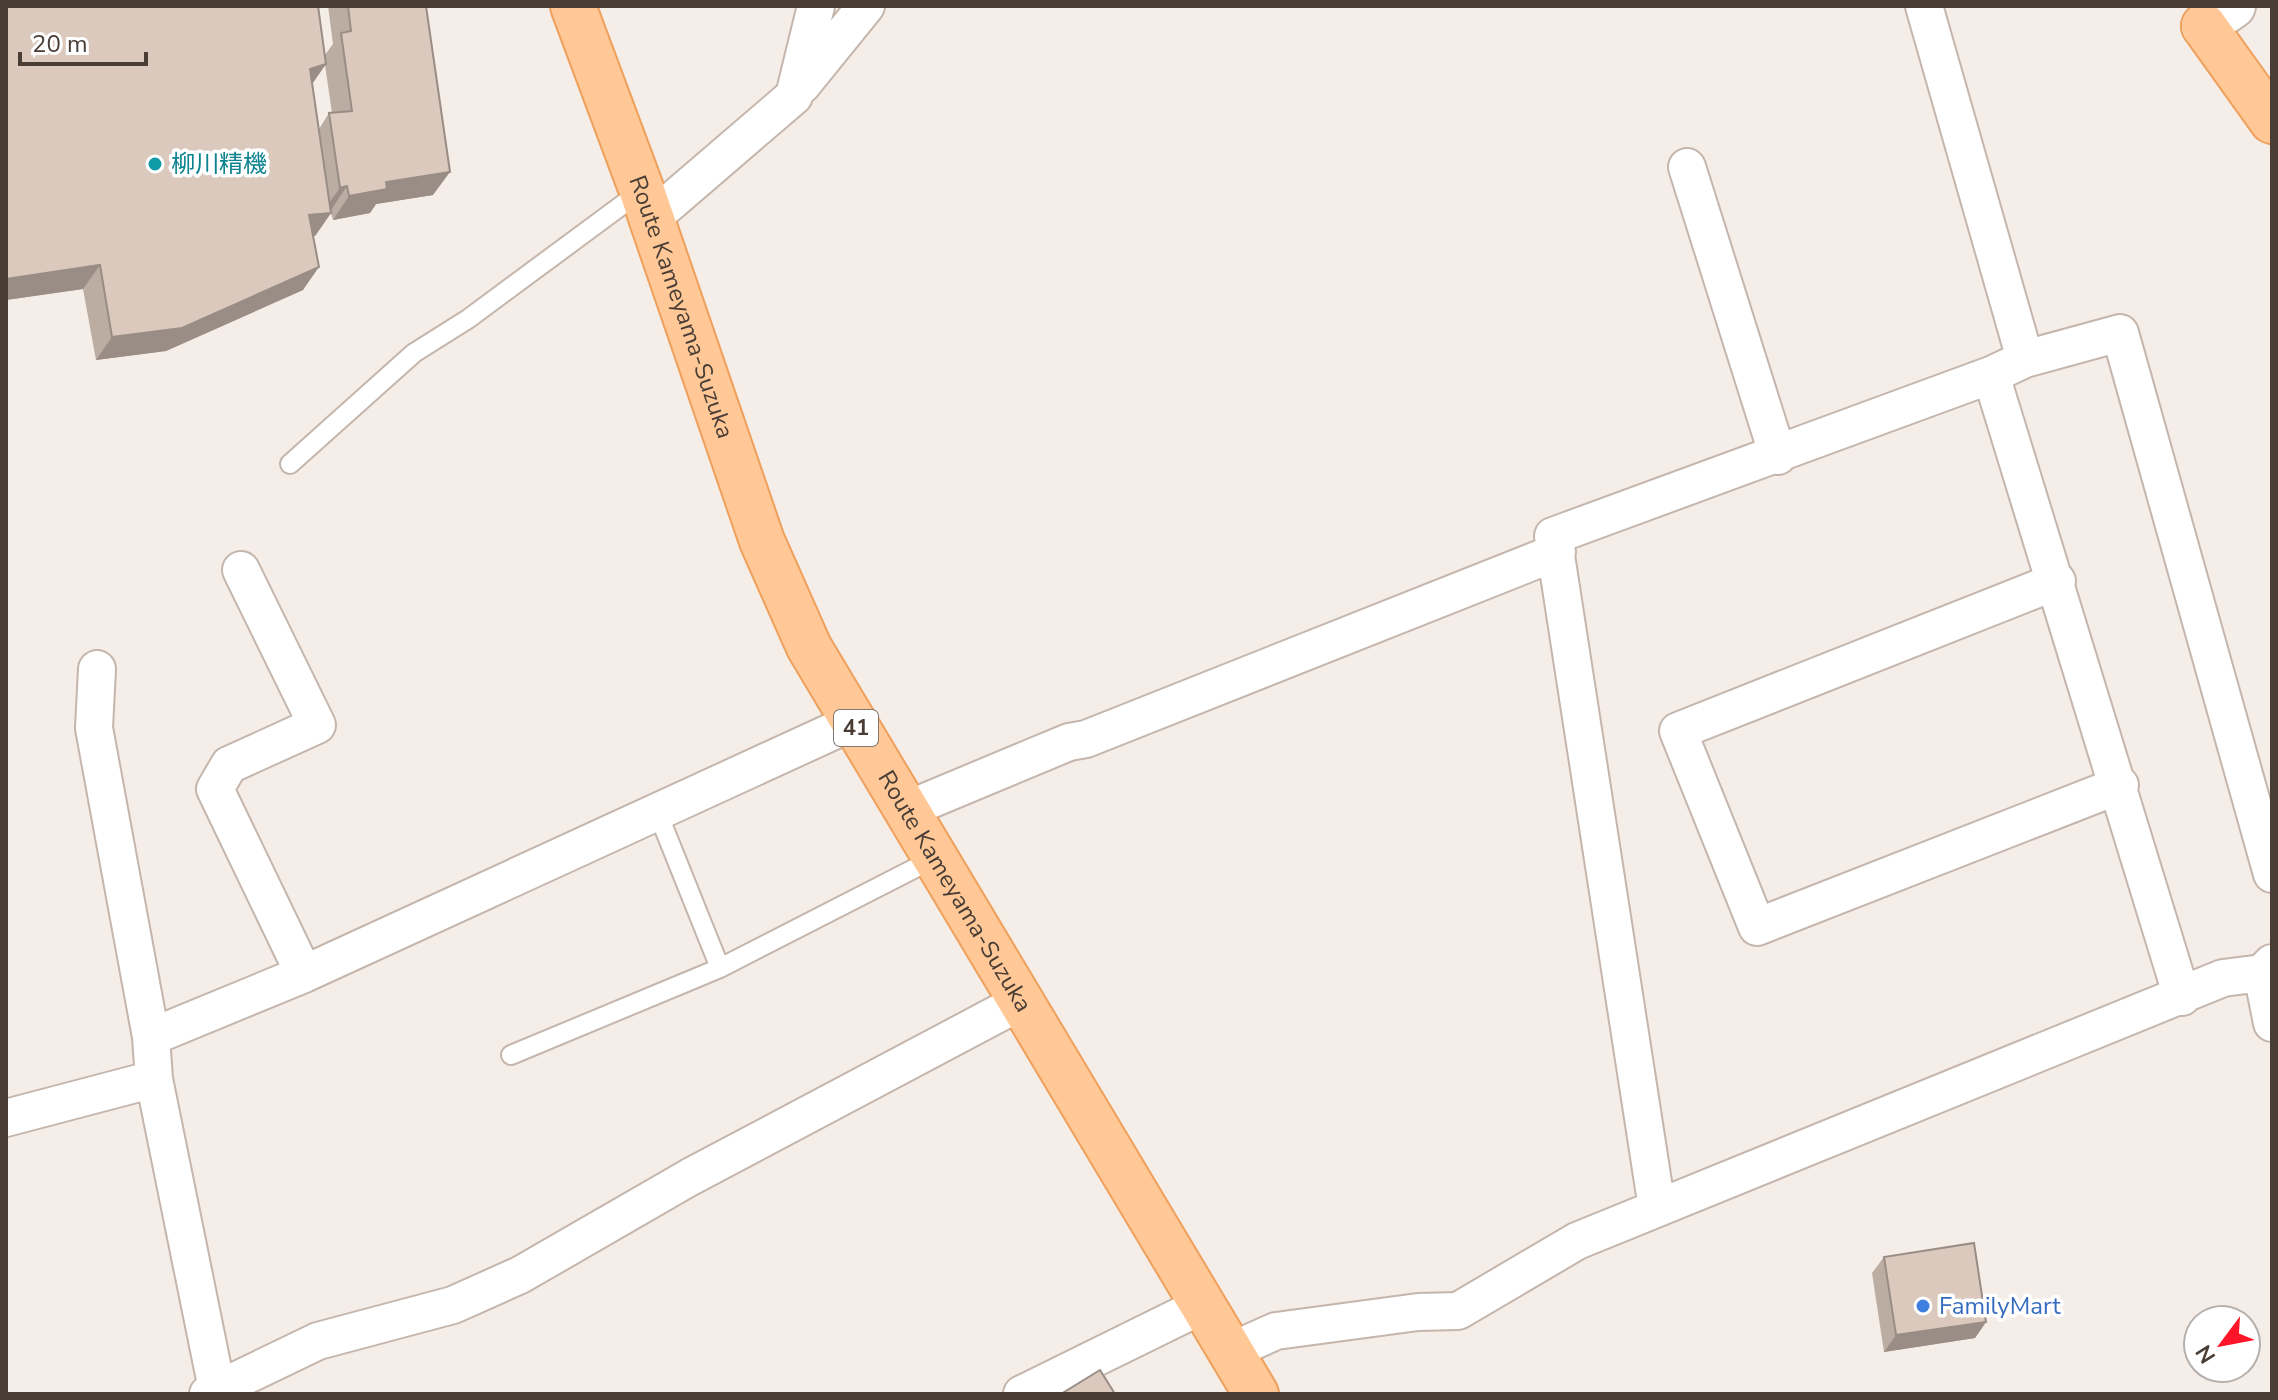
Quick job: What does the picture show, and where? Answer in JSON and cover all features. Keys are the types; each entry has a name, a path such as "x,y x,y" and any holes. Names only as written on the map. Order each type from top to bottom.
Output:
{"main road":[{"name":"Route Kameyama-Suzuka","path":"573,6 647,205 762,541 809,647 1256,1394"},
{"path":"2218,16 2272,121"}],"street":[{"path":"794,96 816,6"},
{"path":"647,205 794,96 866,6"},
{"path":"1924,6 2025,359"},
{"path":"1687,167 1778,456"},
{"path":"1657,1208 1553,536 1778,456 1991,375 2025,359 2120,333 2272,874"},
{"path":"1991,375 2120,785 2182,997"},
{"path":"906,810 1069,742 1086,739 1557,552"},
{"path":"241,570 317,725 229,765 215,789 304,974"},
{"path":"2057,581 1678,731 1757,927 2120,785"},
{"path":"97,669 94,728 151,1037 154,1079 214,1392 318,1341 453,1305 520,1275 690,1177 1022,1001"},
{"path":"151,1037 304,974 853,722"},
{"path":"1231,1351 1276,1331 1418,1312 1458,1311 1577,1241 2223,978 2267,968 2272,1023"},
{"path":"6,1118 154,1079"},
{"path":"1022,1394 1203,1305"}],"lane":[{"path":"290,464 414,353 647,205"},
{"path":"657,811 720,968"},
{"path":"511,1055 720,968 935,858"}],"building":[{"name":"柳川精機","path":"6,6 318,6 326,64 310,69 331,213 309,215 319,267 182,328 112,337 100,265 6,279"},
{"name":"柳川精機","path":"348,6 426,6 450,172 386,182 387,189 349,196 347,186 340,188 329,113 352,111 341,33 351,31"},
{"name":"FamilyMart","path":"1974,1243 1986,1322 1896,1335 1884,1257"},
{"path":"1100,1370 1115,1394 1061,1394"}],"place":[{"name":"柳川精機","path":"155,164"},
{"name":"FamilyMart","path":"1923,1306"}]}
